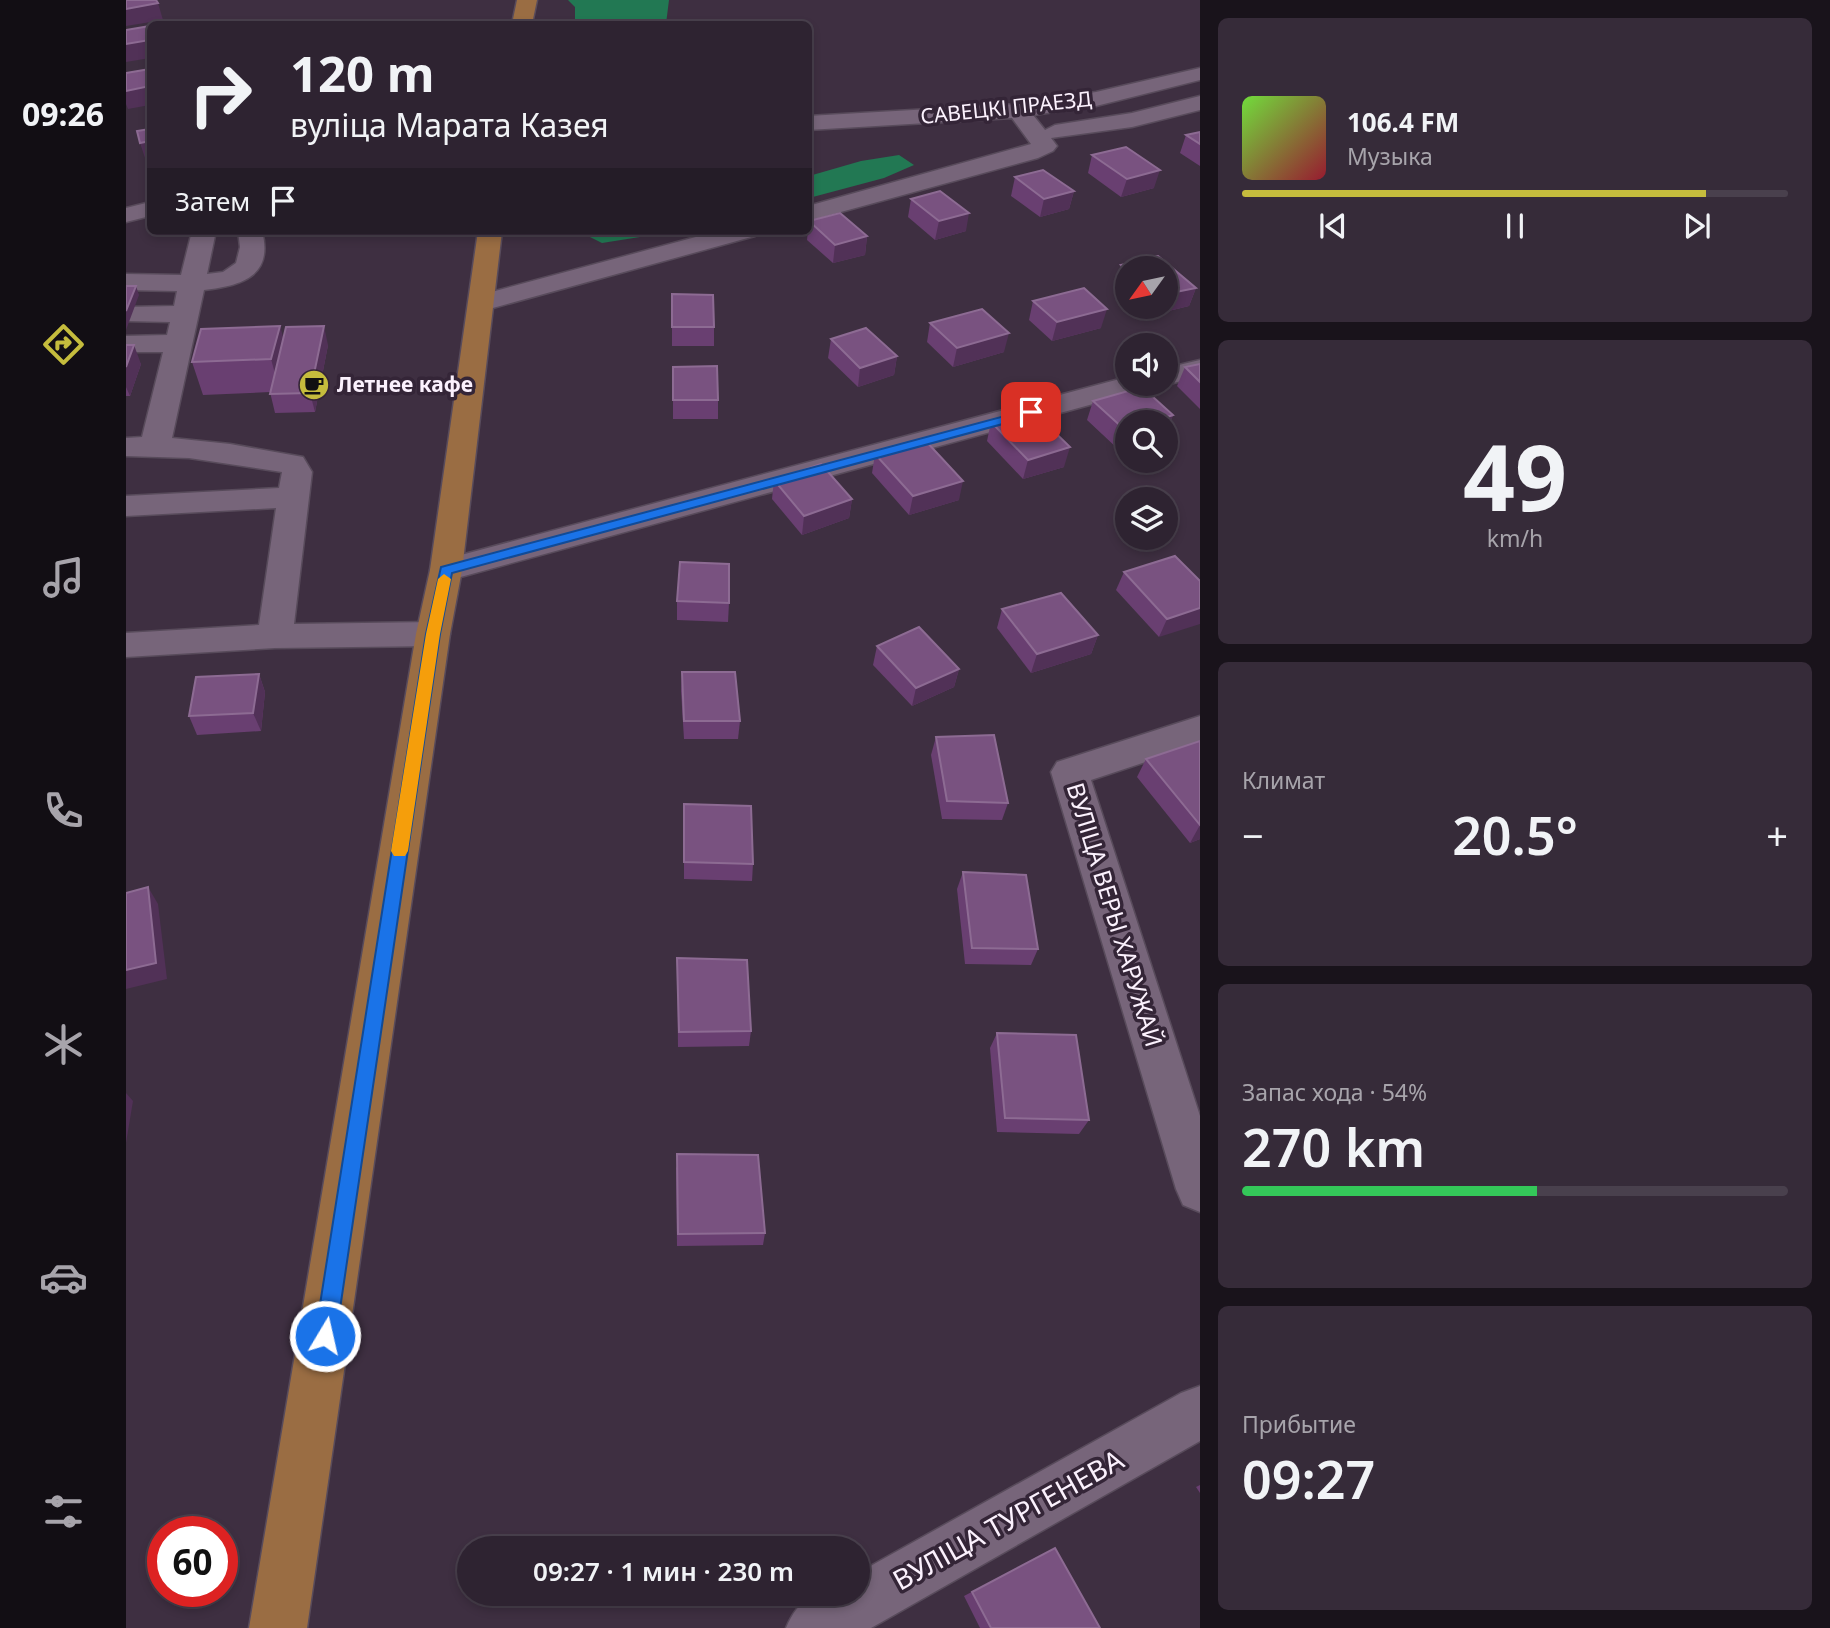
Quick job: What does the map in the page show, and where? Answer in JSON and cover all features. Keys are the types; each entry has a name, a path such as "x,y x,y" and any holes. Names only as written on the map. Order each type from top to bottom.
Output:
{"main road":[{"path":"523,21 527,0"},
{"path":"278,1628 433,634 446,570 490,235"}],"street":[{"name":"САВЕЦКІ ПРАЕЗД","path":"812,123 1018,111 1096,99 1200,74"},
{"path":"999,89 1041,140"},
{"name":"САВЕЦКІ ПРАЕЗД","path":"1010,136 1041,140 1200,103"},
{"name":"САВЕЦКІ ПРАЕЗД","path":"812,213 1030,153 1041,140"},
{"path":"126,215 147,210"},
{"path":"203,235 179,343 140,447 217,451 292,464 297,472 291,497 275,636"},
{"path":"126,282 220,281 242,272 251,257 251,235"},
{"path":"481,303 731,235"},
{"path":"132,314 187,314"},
{"path":"126,344 179,343"},
{"path":"1178,373 1200,368"},
{"path":"446,570 1115,389"},
{"path":"126,506 291,497"},
{"path":"126,645 275,636 433,634"},
{"name":"ВУЛІЦА ВЕРЫ ХАРУЖАЙ","path":"1200,730 1070,772 1200,1189"},
{"name":"ВУЛІЦА ТУРГЕНЕВА","path":"816,1628 1200,1412"}],"green space":[{"path":"568,0 669,0 666,21 575,21 575,7"},
{"path":"899,155 914,165 884,178 812,197 812,175 861,161"},
{"path":"586,235 653,235 602,243"}],"building":[{"path":"126,0 156,0 158,3 126,9"},
{"path":"147,26 147,40 126,44 126,30"},
{"path":"147,70 147,87 126,91 126,73"},
{"path":"147,129 147,142 140,143 137,131"},
{"path":"1200,132 1200,144 1186,135"},
{"path":"1126,147 1160,170 1127,179 1092,155"},
{"path":"1043,170 1074,191 1044,199 1015,177"},
{"path":"940,191 969,213 939,221 911,199"},
{"path":"840,213 867,236 835,245 812,224 812,220"},
{"path":"1178,273 1196,288 1178,292"},
{"path":"126,286 136,286 126,311"},
{"path":"1084,288 1107,309 1057,322 1033,301"},
{"path":"672,294 713,295 714,327 672,327"},
{"path":"982,309 1009,333 957,348 930,323"},
{"path":"280,326 271,359 192,362 201,329"},
{"path":"324,326 310,393 270,394 286,327"},
{"path":"866,328 897,356 860,368 831,339"},
{"path":"126,345 134,345 126,367"},
{"path":"1200,364 1200,382 1185,367"},
{"path":"717,366 718,400 673,400 673,367"},
{"path":"1115,395 1152,396 1167,410 1115,410 1115,421 1093,401"},
{"path":"1033,411 1070,447 1028,460 991,422"},
{"path":"924,439 963,481 913,496 875,454"},
{"path":"821,464 852,499 804,516 774,480"},
{"path":"1175,556 1200,581 1200,608 1167,619 1124,572"},
{"path":"680,562 729,564 729,603 677,601"},
{"path":"1061,593 1098,635 1037,654 1002,609"},
{"path":"919,627 959,669 916,688 877,646"},
{"path":"682,672 735,672 740,721 684,721"},
{"path":"259,674 253,713 189,716 196,677"},
{"path":"994,735 1008,803 947,801 936,737"},
{"path":"1200,741 1200,825 1146,759"},
{"path":"684,804 751,806 753,864 684,862"},
{"path":"963,872 1026,875 1038,949 972,948"},
{"path":"148,887 156,963 126,970 126,893"},
{"path":"677,958 747,960 751,1031 679,1032"},
{"path":"997,1033 1076,1035 1089,1120 1005,1118"},
{"path":"677,1154 758,1155 765,1233 678,1234"},
{"path":"1055,1548 1100,1628 991,1628 972,1592"}],"slow traffic":[{"path":"399,851 444,579"}],"place":[{"name":"Летнее кафе","path":"314,385"}],"route":[{"path":"325,1336 433,634 446,570 1031,412"}]}
